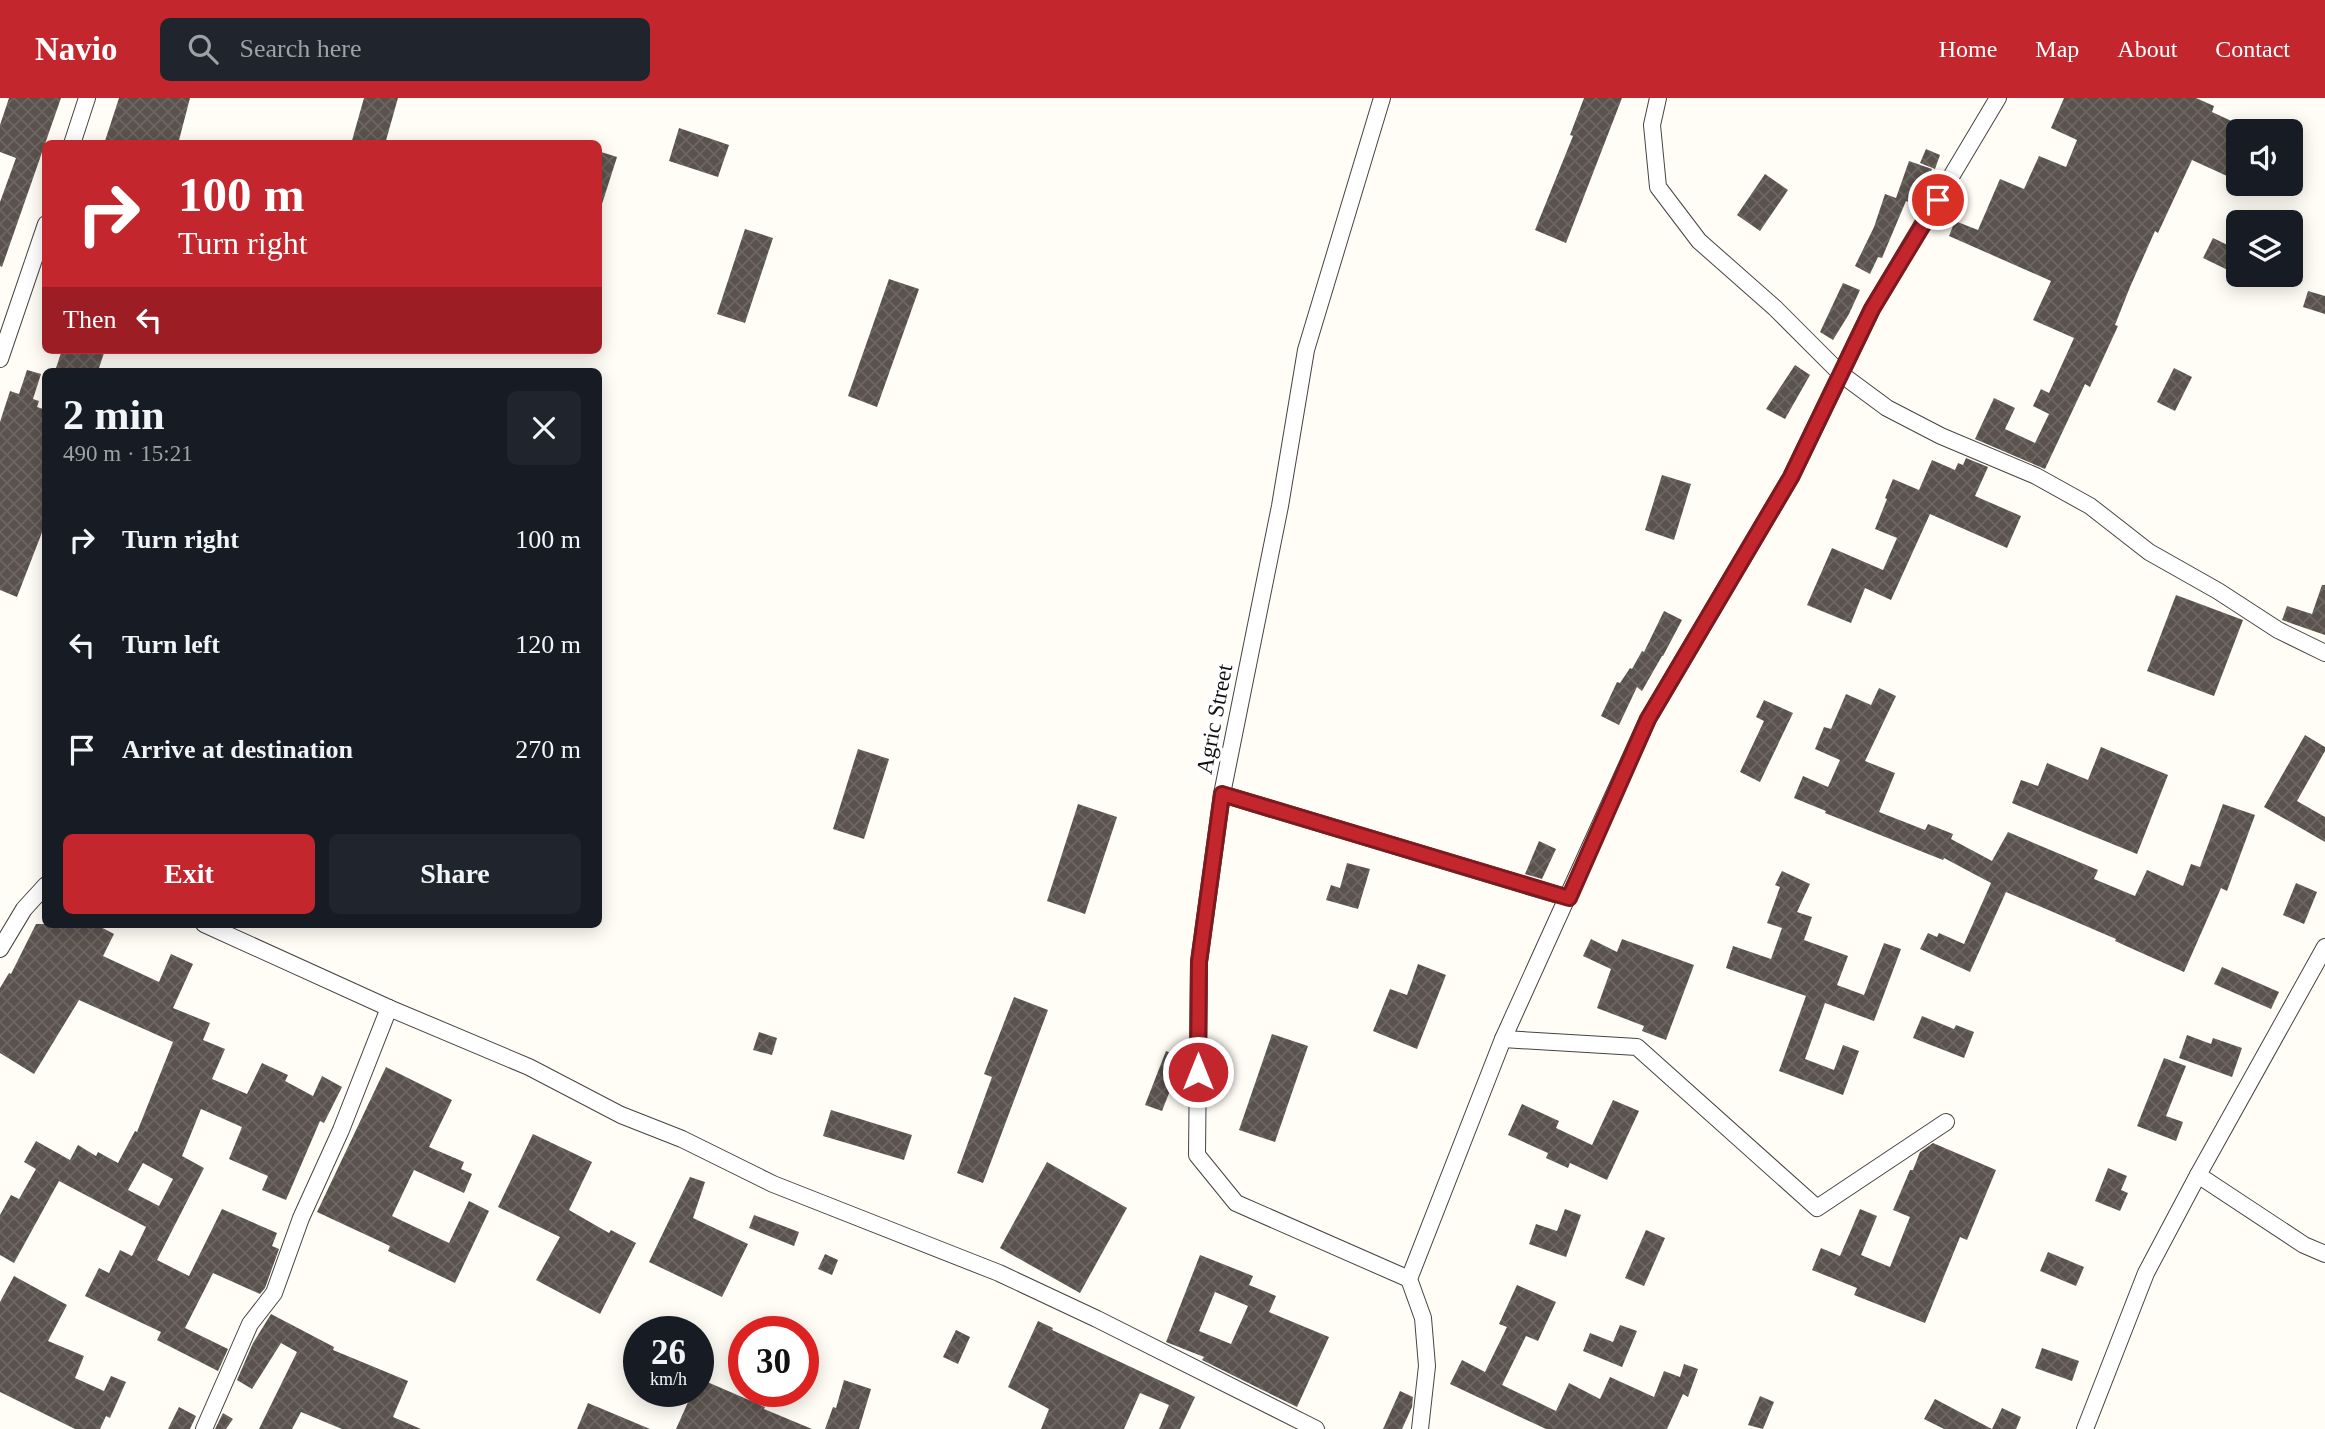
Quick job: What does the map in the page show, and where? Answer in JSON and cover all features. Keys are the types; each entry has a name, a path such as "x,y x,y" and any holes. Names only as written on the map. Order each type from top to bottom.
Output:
{"street":[{"path":"73,140 87,98"},
{"name":"Agric Street","path":"1382,98 1306,350 1280,506 1222,794 1199,962 1197,1155 1236,1203 1409,1279"},
{"path":"1658,98 1652,125 1658,187 1699,241 1775,307 1841,374 1887,408 1941,436 2036,476 2090,506 2149,552 2278,629 2325,653"},
{"path":"1420,1429 1427,1366 1423,1318 1409,1279 1503,1039 1648,719 1791,477 1872,309 1998,98"},
{"path":"0,359 42,236"},
{"path":"1222,794 1569,898"},
{"path":"0,949 24,909 42,889"},
{"path":"213,928 389,1008 530,1067 621,1115 682,1139 773,1184 999,1273 1316,1429"},
{"path":"2085,1429 2147,1273 2198,1175 2325,947"},
{"path":"204,1429 250,1324 274,1293 300,1218 341,1130 389,1008"},
{"path":"1503,1039 1637,1047 1818,1208 1946,1122"},
{"path":"2198,1175 2304,1245 2325,1254"}],"building":[{"path":"9,98 61,98 46,140 42,140 42,152 2,267 0,202 16,158 0,152 0,125"},
{"path":"119,98 190,98 179,140 105,140"},
{"path":"364,98 398,98 386,140 352,140"},
{"path":"1584,98 1622,98 1566,243 1535,230 1573,136 1570,135"},
{"path":"2064,98 2196,98 2214,106 2212,112 2227,119 2226,176 2192,160 2158,233 2155,231 2115,325 2118,326 2090,387 2085,384 2045,469 1975,439 1994,398 2015,408 2005,429 2035,443 2049,414 2033,406 2041,389 2049,393 2074,338 2033,320 2051,281 1949,236 1955,221 1978,230 2000,179 2024,189 2039,156 2066,167 2077,140 2051,128"},
{"path":"679,128 729,145 718,177 669,161"},
{"path":"1926,149 1940,155 1935,169 1920,163"},
{"path":"602,152 617,157 602,204"},
{"path":"1909,161 1932,169 1919,206 1906,201 1882,258 1878,257 1870,274 1855,266 1874,227 1885,194 1896,198"},
{"path":"1765,174 1788,190 1760,231 1737,215"},
{"path":"745,229 773,238 745,323 717,314"},
{"path":"2213,238 2226,244 2226,269 2203,258"},
{"path":"889,279 919,289 877,407 848,396"},
{"path":"1843,283 1860,290 1833,340 1820,332"},
{"path":"2308,291 2325,296 2325,314 2303,307"},
{"path":"61,354 104,354 99,368 56,368"},
{"path":"1795,365 1810,375 1785,419 1766,409"},
{"path":"2174,368 2192,377 2175,411 2157,402"},
{"path":"27,370 41,374 33,399 39,401 37,407 42,409 42,532 17,597 0,590 0,422 10,391 19,394"},
{"path":"1966,458 1988,467 1975,496 2021,516 2007,548 1930,514 1891,600 1865,588 1851,623 1807,605 1832,548 1883,570 1897,538 1875,529 1893,479 1919,490 1932,460 1955,470 1958,463 1963,465"},
{"path":"1662,475 1691,484 1674,540 1645,530"},
{"path":"2322,585 2325,585 2325,635 2282,620 2287,606 2312,614"},
{"path":"2176,595 2243,620 2214,696 2147,671"},
{"path":"1664,611 1682,620 1642,691 1637,687 1619,725 1601,716 1617,682 1620,683 1642,651 1644,652"},
{"path":"1879,688 1896,696 1865,761 1895,773 1879,812 1925,830 1928,824 1953,834 1951,839 1992,861 2008,832 2098,870 2094,879 2135,896 2147,870 2183,886 2191,864 2200,867 2223,804 2255,815 2227,891 2221,888 2184,972 2115,941 2116,939 2006,892 1970,972 1920,949 1928,933 1937,937 1939,933 1964,944 1991,883 1944,858 1943,860 1825,813 1826,811 1794,798 1803,776 1828,787 1840,760 1815,749 1824,727 1831,729 1846,694 1871,705"},
{"path":"1764,700 1793,713 1760,782 1740,772 1764,721 1756,717"},
{"path":"2305,735 2325,747 2325,751 2297,801 2325,817 2325,842 2264,807"},
{"path":"2101,747 2168,775 2137,854 2012,803 2021,780 2038,786 2047,763 2088,780"},
{"path":"858,749 889,759 864,839 833,829"},
{"path":"1078,804 1117,817 1085,914 1047,901"},
{"path":"1539,841 1556,849 1542,879 1525,874"},
{"path":"1347,863 1370,869 1358,909 1326,900 1331,885 1340,888"},
{"path":"1782,871 1810,884 1797,912 1812,917 1804,940 1848,956 1837,985 1864,995 1884,943 1901,949 1874,1021 1825,1003 1805,1059 1834,1070 1843,1045 1859,1051 1843,1095 1779,1071 1806,996 1726,968 1733,946 1771,959 1782,928 1767,923 1780,887 1775,885"},
{"path":"2296,883 2317,892 2304,924 2283,915"},
{"path":"36,924 42,924 42,928 103,928 114,934 103,956 159,982 171,954 193,964 173,1008 210,1023 203,1040 225,1049 212,1079 247,1094 262,1063 288,1075 285,1081 313,1096 322,1076 342,1087 324,1123 320,1121 286,1200 262,1190 268,1176 229,1159 242,1127 201,1109 182,1156 204,1168 157,1260 189,1276 222,1209 277,1233 272,1246 279,1249 265,1288 260,1294 213,1273 185,1328 228,1349 218,1371 157,1340 161,1332 85,1296 99,1268 109,1273 120,1250 132,1256 146,1227 59,1181 14,1263 0,1255 0,1215 11,1195 19,1199 36,1169 24,1162 36,1141 70,1160 78,1145 96,1156 98,1152 118,1163 135,1131 137,1132 173,1042 79,1000 34,1074 0,1053 0,988 9,973 11,974","holes":["143,1163 173,1179 159,1206 128,1190"]},
{"path":"1591,939 1617,952 1622,939 1694,965 1666,1040 1642,1031 1644,1026 1597,1008 1611,969 1583,956"},
{"path":"1418,964 1446,975 1417,1049 1373,1031 1390,989 1407,995"},
{"path":"2222,967 2279,992 2271,1009 2214,984"},
{"path":"1014,997 1048,1010 983,1183 957,1173 992,1077 984,1074"},
{"path":"1922,1016 1954,1029 1956,1025 1974,1032 1964,1058 1913,1038"},
{"path":"759,1032 777,1038 772,1055 753,1050"},
{"path":"1272,1034 1308,1046 1275,1142 1239,1130"},
{"path":"2187,1035 2211,1044 2213,1038 2242,1048 2232,1077 2179,1058"},
{"path":"1166,1051 1183,1058 1162,1111 1145,1105"},
{"path":"2164,1058 2186,1066 2166,1116 2183,1122 2176,1141 2137,1126"},
{"path":"386,1067 452,1100 429,1147 464,1162 461,1169 472,1174 464,1193 414,1170 392,1216 449,1243 469,1201 489,1211 455,1283 388,1251 390,1246 317,1212"},
{"path":"1613,1100 1639,1111 1607,1180 1570,1163 1568,1168 1546,1158 1548,1153 1508,1135 1522,1104 1559,1121 1556,1128 1592,1145"},
{"path":"831,1110 912,1135 904,1160 823,1136"},
{"path":"533,1134 592,1162 569,1210 609,1233 611,1230 636,1243 600,1314 536,1280 560,1237 498,1207"},
{"path":"1933,1143 1996,1170 1967,1240 1960,1237 1925,1323 1854,1295 1857,1288 1812,1270 1821,1248 1840,1256 1860,1209 1877,1216 1861,1255 1890,1267 1910,1217 1893,1210 1920,1152"},
{"path":"1047,1162 1127,1208 1080,1293 1000,1248"},
{"path":"2108,1168 2127,1176 2121,1190 2128,1193 2120,1211 2095,1201"},
{"path":"690,1177 705,1182 693,1218 748,1244 722,1297 649,1262"},
{"path":"1565,1209 1581,1215 1566,1257 1529,1244 1536,1224 1557,1231"},
{"path":"754,1215 799,1232 794,1246 749,1228"},
{"path":"1646,1230 1665,1238 1644,1286 1625,1278"},
{"path":"2048,1252 2084,1267 2076,1286 2040,1271"},
{"path":"825,1254 838,1260 832,1275 818,1269"},
{"path":"1200,1255 1253,1276 1249,1285 1276,1296 1269,1312 1329,1337 1297,1407 1202,1360 1204,1357 1166,1342","holes":["1215,1292 1248,1306 1231,1344 1199,1331"]},
{"path":"14,1276 67,1305 48,1341 84,1356 75,1378 104,1391 111,1376 126,1382 110,1418 106,1416 100,1429 75,1429 0,1392 0,1302"},
{"path":"1517,1285 1556,1302 1538,1341 1526,1336 1502,1385 1556,1411 1569,1383 1600,1399 1610,1377 1654,1397 1664,1371 1680,1377 1684,1364 1698,1369 1688,1397 1683,1394 1667,1429 1546,1429 1450,1384 1462,1360 1485,1372 1507,1327 1499,1324"},
{"path":"271,1314 334,1347 333,1350 408,1381 393,1417 421,1429 342,1429 301,1412 292,1429 259,1429 297,1352 281,1343 252,1389 237,1380 253,1343"},
{"path":"1038,1321 1195,1397 1180,1429 1159,1429 1169,1405 1140,1393 1124,1429 1041,1429 1049,1409 1008,1387"},
{"path":"1620,1325 1637,1331 1622,1367 1583,1351 1590,1333 1613,1342"},
{"path":"956,1330 970,1337 958,1364 943,1357"},
{"path":"2042,1348 2079,1361 2072,1381 2035,1368"},
{"path":"844,1380 871,1389 859,1429 825,1429 833,1407 836,1408"},
{"path":"714,1385 728,1391 728,1407 765,1407 764,1409 812,1429 676,1429 686,1407 714,1407"},
{"path":"1400,1391 1413,1397 1412,1407 1402,1429 1383,1429"},
{"path":"1760,1396 1774,1402 1763,1429 1748,1425"},
{"path":"1935,1399 1992,1429 1944,1429 1924,1419"},
{"path":"588,1403 650,1429 577,1429"},
{"path":"179,1407 196,1416 190,1429 168,1429"},
{"path":"2002,1408 2021,1417 2016,1429 1992,1429"},
{"path":"223,1413 233,1419 226,1429 215,1429"}],"route":[{"path":"1198,1072 1199,962 1222,794 1569,898 1648,719 1791,477 1872,309 1938,200"}]}
